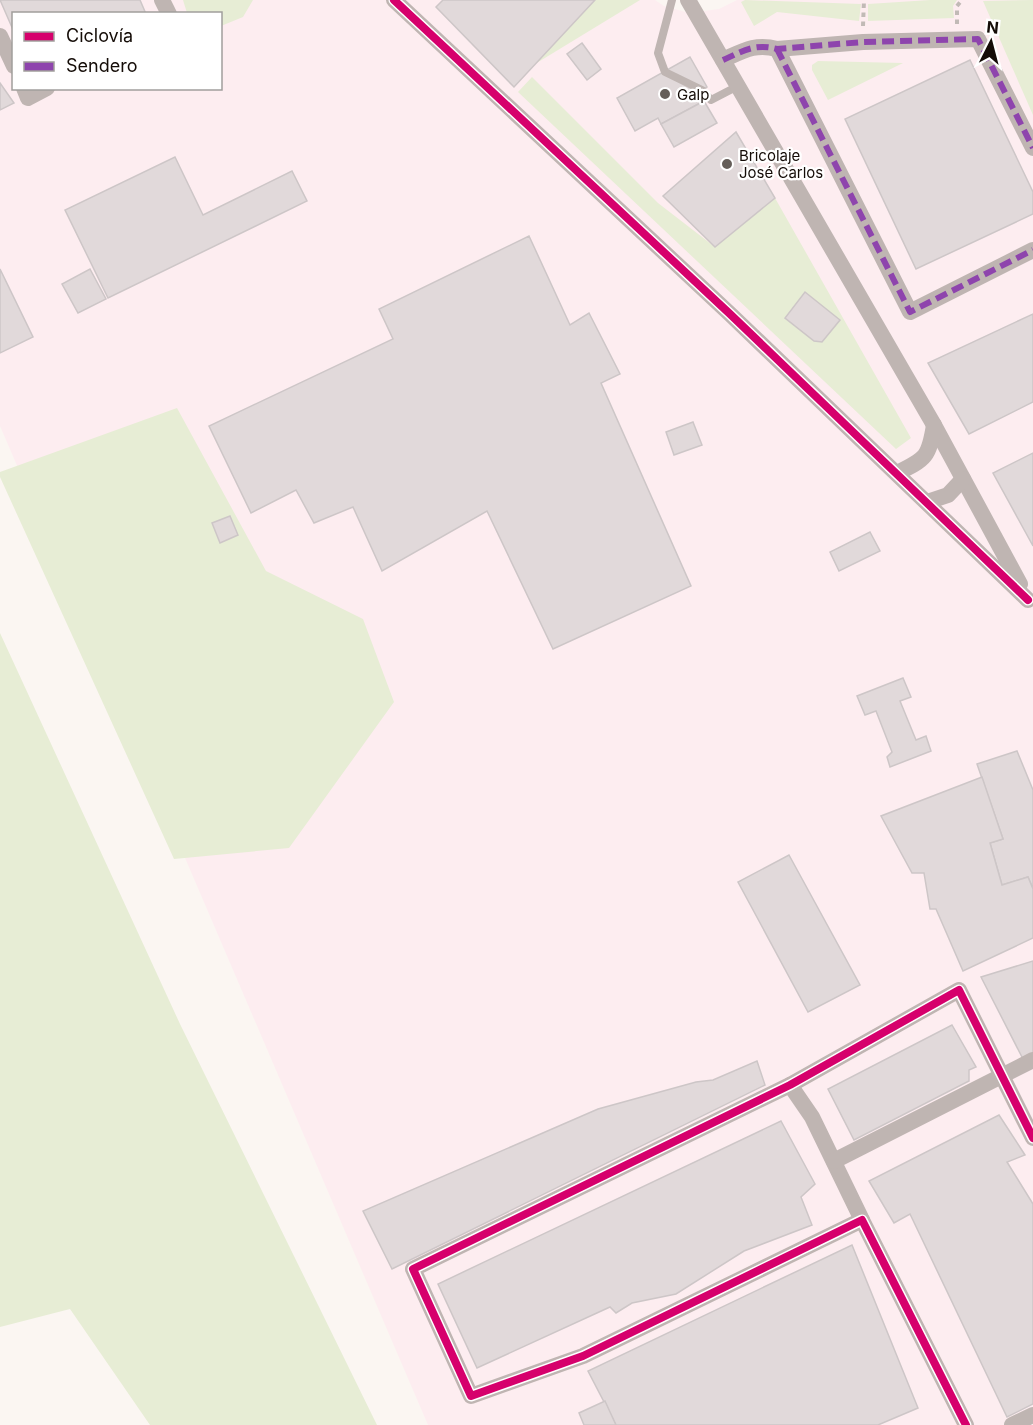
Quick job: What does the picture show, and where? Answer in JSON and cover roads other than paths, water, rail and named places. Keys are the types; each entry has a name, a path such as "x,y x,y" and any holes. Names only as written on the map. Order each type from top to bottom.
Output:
{"street":[{"path":"393,0 897,473 1031,602"},
{"path":"688,0 934,425 1031,602"},
{"path":"0,36 12,62"},
{"path":"723,60 753,46 764,45 777,49 863,42 978,39 1033,148"},
{"path":"777,49 909,312 1033,250"},
{"path":"25,90 28,98 44,90"},
{"path":"897,473 918,463 930,450 934,425"},
{"path":"927,502 948,495 963,479"},
{"path":"862,1220 584,1356 471,1396 413,1269 790,1085 959,990 1033,1138"},
{"path":"834,1161 1033,1060"},
{"path":"790,1085 812,1117 966,1425"},
{"path":"1012,1425 1033,1414"}],"lane":[{"path":"672,0 658,53 664,72 702,90 711,100 738,86"}],"place":[{"name":"Galp","path":"665,94"},
{"name":"Bricolaje José Carlos","path":"727,164"}]}
